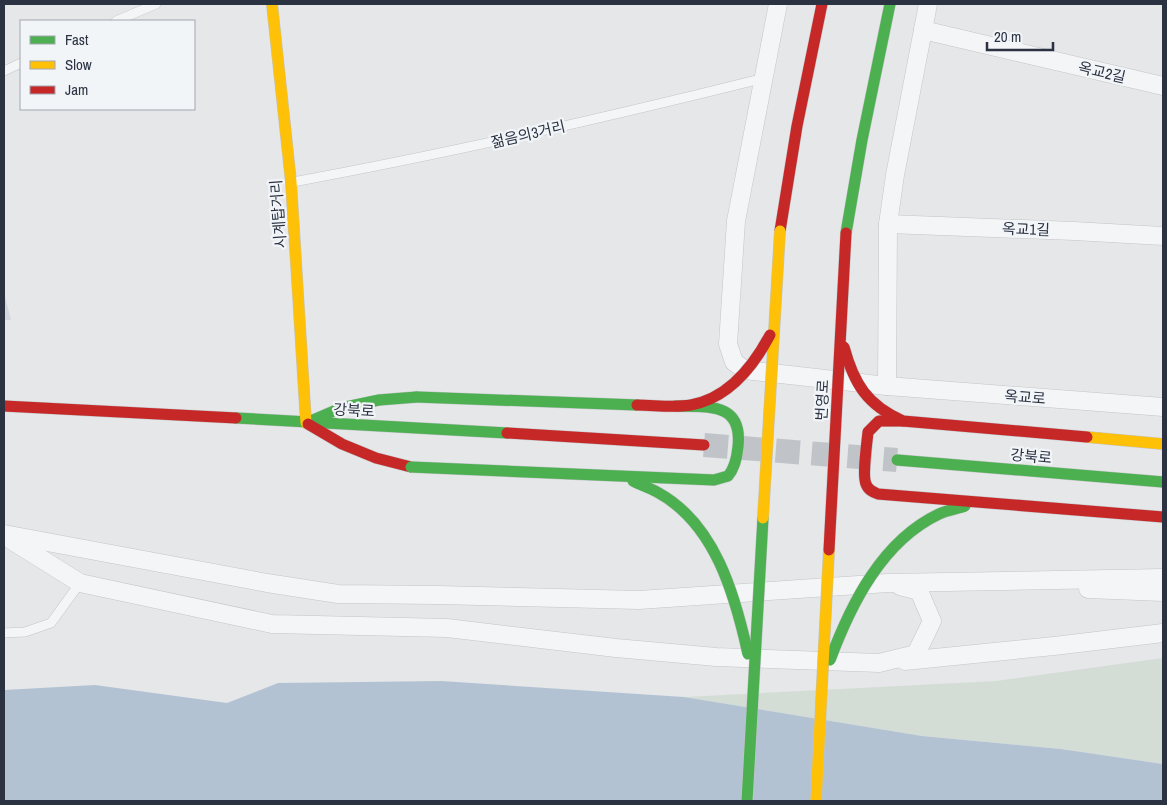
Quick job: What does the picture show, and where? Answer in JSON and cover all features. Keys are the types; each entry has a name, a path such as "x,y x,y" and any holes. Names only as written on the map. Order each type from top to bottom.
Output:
{"main road":[{"name":"시계탑거리","path":"272,4 291,182 306,423"},
{"path":"747,801 780,231 797,126 822,4"},
{"name":"번영로","path":"816,801 846,233 862,140 890,4"},
{"path":"676,406 695,404 727,390 754,364 773,329"},
{"path":"840,333 849,367 860,390 875,406 890,416 903,421"},
{"path":"417,397 717,408 727,412 735,419 738,428 736,462 731,472 724,478 714,480 410,467 376,458 342,444 306,423 341,408 379,400 417,397"},
{"name":"강북로","path":"4,406 704,445"},
{"path":"1163,444 903,421 879,421 868,432 864,476 866,484 871,491 878,494 1163,517"},
{"name":"강북로","path":"897,460 1163,482"},
{"path":"620,476 656,490 676,504 692,519 706,538 717,557 736,607 754,682"},
{"path":"822,685 836,644 855,603 871,577 898,542 939,514 959,507 983,503"}],"street":[{"name":"옥교로","path":"778,4 736,221 728,344 734,362 745,370 887,386 1163,407"},
{"path":"887,386 888,224 895,175 928,4"},
{"name":"옥교2길","path":"924,30 1163,86"},
{"name":"옥교1길","path":"888,224 1163,236"},
{"path":"4,535 338,594 438,594 639,600 888,583 1163,578"},
{"path":"4,535 80,583 272,624 448,628 616,648 716,657 879,663 1163,633"},
{"path":"888,583 1163,592"},
{"path":"879,663 916,654 932,621 919,591 888,583"}],"lane":[{"path":"118,20 156,4"},
{"path":"4,71 20,63"},
{"name":"젊음의3거리","path":"291,182 423,158 669,102 764,78"},
{"path":"4,633 25,632 52,622 80,583"}],"shaded area":[{"path":"4,293 11,320 4,320"},
{"path":"1163,658 1163,764 1061,749 922,736 684,697 996,681"}],"water":[{"path":"441,681 684,697 922,736 1061,749 1163,764 1163,801 4,801 4,690 95,685 227,703 278,683"}],"tunnel":[{"path":"704,445 897,460"}],"traffic: fast":[{"path":"846,233 862,140 890,4"},
{"path":"313,420 341,408 379,400 417,397"},
{"path":"417,397 637,405"},
{"path":"411,467 714,480 728,476 734,466 738,451 738,432 735,422 721,410 676,406"},
{"path":"236,418 507,433"},
{"path":"897,460 1163,482"},
{"path":"633,481 657,492 677,505 694,522 708,541 729,585 748,654"},
{"path":"830,660 859,596 885,557 901,540 919,526 942,513 965,506"},
{"path":"747,801 763,518"}],"traffic: slow":[{"path":"272,4 291,182 306,423"},
{"path":"763,518 780,231"},
{"path":"1087,437 1163,444"},
{"path":"816,801 829,550"}],"traffic: jam":[{"path":"780,231 797,126 822,4"},
{"path":"829,550 846,233"},
{"path":"637,405 684,406 717,396 748,369 770,335"},
{"path":"844,347 852,372 864,392 880,408 903,421 1087,437"},
{"path":"4,406 236,418"},
{"path":"903,421 879,421 868,432 865,480 868,488 878,494 1163,517"},
{"path":"308,424 342,444 376,458 411,467"},
{"path":"507,433 704,445"}]}
